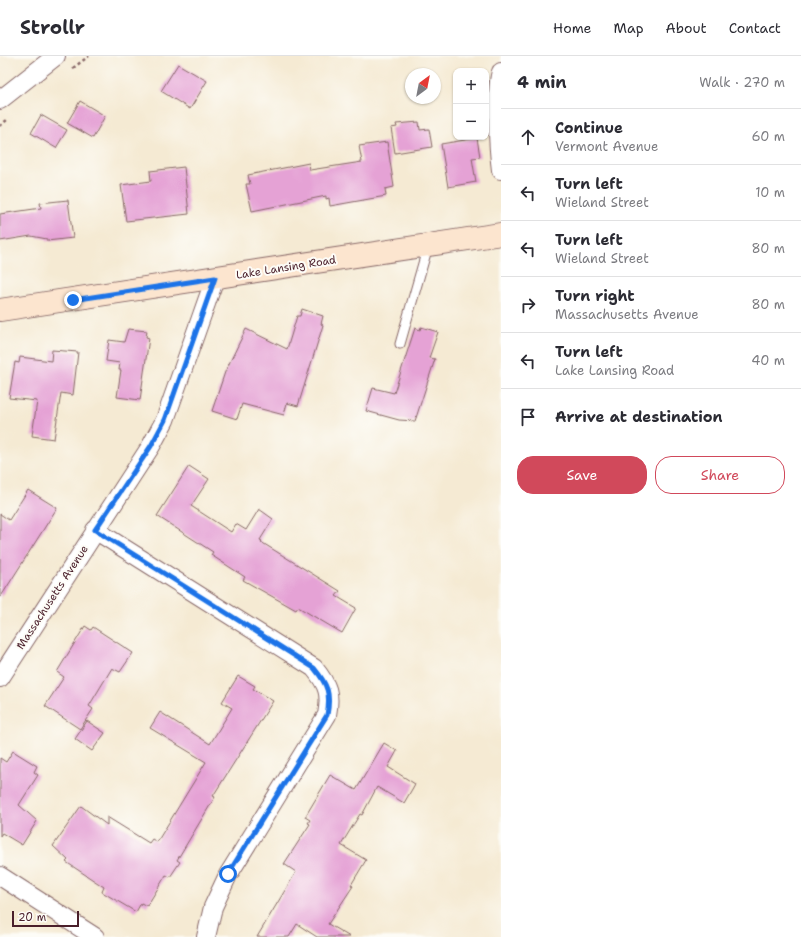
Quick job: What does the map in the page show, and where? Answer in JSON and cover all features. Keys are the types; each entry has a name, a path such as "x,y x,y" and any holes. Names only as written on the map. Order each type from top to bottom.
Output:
{"main road":[{"name":"Lake Lansing Road","path":"0,310 501,234"}],"street":[{"path":"0,100 56,56"},
{"path":"501,72 499,100 499,152 501,170"},
{"name":"Massachusetts Avenue","path":"0,678 151,446 165,420 215,278"},
{"path":"95,530 314,668 325,681 330,700 327,715 228,874 213,906 206,937"},
{"path":"0,876 95,937"}],"lane":[{"path":"400,344 428,246"}],"building":[{"path":"178,64 207,81 190,109 161,91"},
{"path":"80,101 105,116 93,138 67,123"},
{"path":"41,115 67,130 56,148 31,133"},
{"path":"419,122 420,130 429,129 432,147 395,153 391,128 397,127 396,124"},
{"path":"465,140 477,140 480,157 472,158 476,182 448,187 441,144"},
{"path":"387,142 394,187 385,189 386,196 330,206 329,198 326,199 326,196 252,211 246,184 250,184 248,175 309,163 310,170 362,162 359,146"},
{"path":"184,167 189,214 126,221 121,185 151,181 150,171"},
{"path":"68,200 73,238 47,241 47,239 31,236 0,241 0,214 41,208 40,203"},
{"path":"302,309 323,316 321,324 323,325 298,406 287,403 284,415 242,404 237,419 212,411 225,372 246,329 287,349 297,316 300,316"},
{"path":"421,327 438,332 429,358 435,359 415,421 399,420 366,411 373,388 394,393 415,328 420,330"},
{"path":"128,329 147,331 146,337 149,338 140,400 117,397 121,370 119,370 120,363 106,361 109,340 124,342"},
{"path":"52,350 78,352 73,395 61,393 54,439 32,436 37,401 9,398 15,362 19,363 20,357 51,361"},
{"path":"189,466 209,479 191,506 231,532 236,524 246,530 259,509 273,519 260,540 262,541 261,542 340,591 336,596 356,608 342,633 298,607 296,610 243,580 245,577 211,555 213,552 157,516"},
{"path":"28,490 57,508 0,598 0,514 9,520"},
{"path":"85,626 91,630 93,627 133,653 120,672 112,668 89,706 93,709 80,729 45,706 64,677 57,672"},
{"path":"238,676 255,686 253,689 273,701 213,796 215,797 177,860 180,862 170,877 166,875 147,906 141,903 136,912 102,892 104,887 66,862 68,860 53,846 81,806 107,825 107,817 149,843 152,839 157,842 206,762 150,728 160,712 210,744 232,708 222,702"},
{"path":"87,721 105,733 92,751 75,739"},
{"path":"384,743 397,751 388,767 415,784 404,803 377,787 362,815 360,814 341,845 366,860 351,885 353,886 328,924 350,937 317,937 297,924 289,937 257,937 296,872 284,864 310,824 308,823 310,820 305,817 330,775 356,790"},
{"path":"13,751 37,766 34,772 38,775 19,805 37,821 22,845 2,833 0,836 0,758 6,762"}],"route":[{"path":"73,300 215,278 165,420 151,446 95,530 314,668 325,681 330,700 327,715 228,874"}]}
